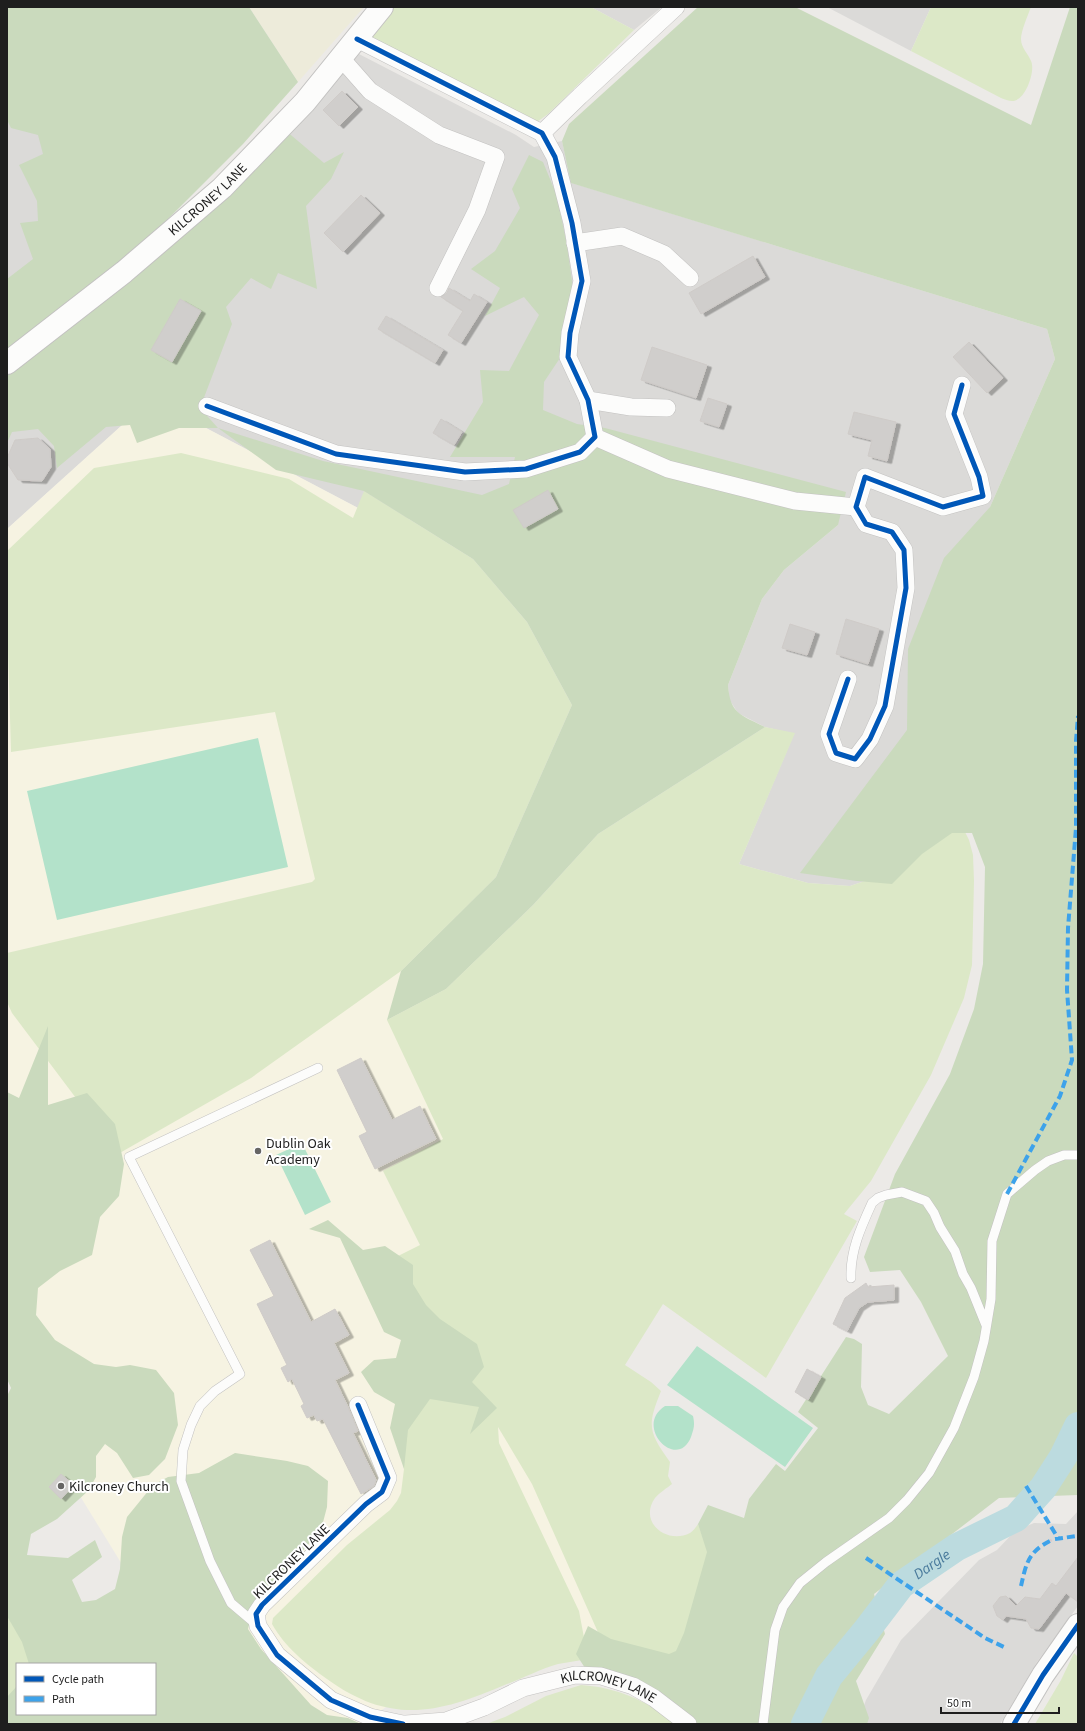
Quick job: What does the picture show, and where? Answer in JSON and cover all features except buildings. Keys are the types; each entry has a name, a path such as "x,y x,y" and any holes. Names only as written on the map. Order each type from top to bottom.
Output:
{"street":[{"name":"KILCRONEY LANE","path":"7,363 124,272 222,188 305,102 382,7"},
{"path":"542,133 676,7"},
{"path":"357,39 542,133 554,156 572,223 582,281 570,333 568,358 588,400 595,437"},
{"path":"341,58 370,91 439,135 496,157 477,210 438,288"},
{"path":"575,243 622,236 664,254 690,278"},
{"path":"848,679 829,734 836,753 854,758 870,739 885,706 906,588 904,550 892,532 866,524 856,507 865,477 943,507 983,496 979,477 954,414 962,385"},
{"path":"588,400 631,407 667,408"},
{"path":"207,406 336,454 465,472 526,469 580,452 595,437"},
{"path":"595,437 668,469 795,501 856,507"},
{"name":"KILCRONEY LANE","path":"258,1626 256,1614 262,1605 366,1504 382,1492 388,1478 358,1405"},
{"path":"1014,1724 1043,1675 1078,1625"},
{"path":"258,1626 277,1655 331,1700 370,1717 403,1724"},
{"name":"KILCRONEY LANE","path":"406,1724 446,1720 484,1707 524,1688 575,1675 601,1676 633,1686 654,1698 688,1724"}],"lane":[{"path":"258,1626 231,1603 210,1561 181,1481 183,1450 191,1425 200,1406 215,1391 240,1374 129,1157 318,1068"},
{"path":"763,1724 775,1630 783,1606 800,1583 826,1562 889,1518 907,1500 928,1473 954,1428 974,1377 986,1325 991,1299 992,1241 1007,1194 1048,1161 1064,1155 1078,1154"},
{"path":"851,1278 850,1263 872,1203 878,1198 902,1192 916,1196 926,1201 955,1251 963,1274 971,1288 986,1325"}],"shaded area":[{"path":"249,7 364,7 298,82"},
{"path":"591,7 662,7 634,30"},
{"path":"827,7 931,7 911,51"},
{"path":"7,51 85,129 7,351"},
{"path":"357,53 516,135 534,147 562,141 572,183 1047,329 1055,359 990,507 880,876 850,886 808,883 739,864 794,734 765,727 738,713 729,699 728,685 762,599 784,570 838,525 564,517 379,519 151,399 7,529 7,376 182,236"},
{"name":"Dublin Oak Academy","path":"151,399 379,519 509,924 509,1414 606,1632 395,1701 361,1724 220,1724 7,1377 7,529"},
{"path":"1078,1511 1078,1606 1037,1662 1000,1724 857,1724 866,1700 901,1640 979,1560 997,1550 1015,1531 1034,1523 1066,1524"}],"green space":[{"path":"7,7 249,7 298,82 243,144 130,257 7,351 7,279 33,259 20,223 38,221 37,201 19,165 43,154 38,135 11,128 7,120"},
{"path":"389,7 591,7 634,30 548,114 537,122 371,37"},
{"path":"698,7 795,7 1031,125 1070,7 1078,7 1078,1495 999,1498 874,1594 885,1634 856,1681 869,1718 867,1724 672,1724 673,1719 671,1704 585,1668 576,1654 588,1626 611,1639 669,1654 676,1651 684,1633 707,1552 698,1524 708,1505 744,1518 749,1499 776,1464 785,1471 818,1428 798,1412 846,1337 854,1339 862,1344 861,1387 868,1405 889,1414 948,1356 921,1302 900,1270 870,1272 864,1257 895,1174 950,1074 974,1009 983,964 985,867 972,833 952,833 922,854 892,884 800,873 907,730 908,649 944,558 990,507 1055,359 1047,329 571,183 562,141 569,124"},
{"path":"931,7 1031,7 1023,27 1021,39 1022,45 1031,61 1032,72 1028,85 1021,97 1012,101 1001,98 911,51"},
{"path":"285,130 324,163 344,152 331,179 306,206 317,289 278,273 271,289 251,278 226,307 232,324 200,408 218,428 179,428 137,443 130,425 106,427 57,468 54,446 38,429 12,432 7,443 7,376 182,236"},
{"path":"529,155 543,162 557,196 567,245 573,288 564,352 544,382 543,410 577,424 605,428 846,492 838,525 784,570 762,599 728,685 729,695 734,708 743,716 765,727 598,834 533,905 446,989 387,1020 401,971 496,877 572,705 527,622 473,559 364,491 276,470 218,428 323,461 482,495 509,484 515,457 450,457 483,402 480,370 509,371 539,315 524,297 485,316 500,288 471,269 495,251 520,208 512,189"},
{"path":"181,453 289,479 353,518 364,491 473,559 527,622 572,705 496,877 401,971 251,1078 118,1154 12,1013 7,1002 7,953 312,882 315,879 275,712 11,752 7,615 7,551 94,468"},
{"path":"765,727 795,733 739,864 808,883 850,886 880,876 961,824 969,840 973,855 974,881 972,965 964,998 931,1075 871,1181 844,1214 857,1221 766,1378 663,1304 625,1365 651,1382 661,1391 653,1412 652,1428 657,1443 670,1462 668,1476 672,1484 655,1498 651,1507 650,1515 653,1523 664,1534 672,1536 681,1536 690,1533 698,1524 709,1554 686,1633 676,1657 601,1639 532,1484 498,1427 499,1443 579,1611 588,1659 551,1666 482,1694 437,1708 416,1710 395,1709 373,1704 351,1694 312,1668 289,1647 272,1624 273,1618 347,1545 390,1510 397,1501 401,1493 404,1469 401,1433 427,1395 396,1257 420,1245 383,1171 443,1139 387,1020 446,989 533,905 598,834"},
{"path":"258,738 288,867 57,920 27,791"},
{"path":"48,1026 48,1105 87,1093 115,1124 124,1164 119,1196 100,1217 92,1255 60,1271 38,1288 36,1315 55,1340 94,1364 116,1367 130,1365 156,1370 174,1393 178,1425 165,1459 149,1475 133,1478 117,1453 105,1444 96,1456 96,1477 88,1491 57,1519 31,1534 27,1555 68,1558 95,1540 102,1557 72,1580 82,1602 96,1600 115,1589 120,1569 122,1537 127,1517 153,1485 168,1477 199,1473 235,1453 287,1461 308,1466 328,1481 327,1507 321,1530 254,1606 248,1629 261,1649 311,1705 327,1715 348,1718 361,1724 7,1724 7,1697 16,1687 16,1715 156,1715 156,1663 29,1663 22,1642 7,1616 7,1396 11,1388 7,1379 7,1092 19,1098"},
{"path":"302,1143 331,1202 305,1215 276,1155"},
{"path":"328,1220 363,1250 385,1246 413,1265 413,1284 426,1305 440,1319 477,1344 484,1367 472,1382 497,1408 470,1434 479,1407 430,1399 408,1430 404,1469 390,1428 395,1404 374,1392 361,1372 374,1360 396,1358 401,1340 384,1332 340,1238 309,1229"},
{"path":"697,1346 813,1428 785,1467 667,1385"},
{"path":"665,1406 678,1406 693,1416 694,1426 691,1437 685,1447 677,1450 668,1448 655,1434 654,1424 656,1415"},
{"path":"7,1539 56,1663 16,1663 16,1699 7,1707"},
{"path":"1074,1653 1078,1657 1078,1724 1035,1724 1061,1680"},
{"path":"581,1685 607,1689 630,1696 673,1719 673,1724 486,1724 505,1717 546,1696"}],"waterway":[{"name":"Dargle","path":"805,1724 829,1676 901,1585 957,1547 1016,1518 1043,1488 1063,1457 1078,1426"}],"marked path":[{"path":"1007,1194 1060,1096 1072,1060 1067,990 1068,928 1076,828 1076,741 1078,716"},
{"path":"1026,1486 1058,1538"},
{"path":"1055,1539 1077,1536"},
{"path":"1021,1586 1029,1559 1032,1554 1050,1541"},
{"path":"866,1558 985,1638 1004,1647"}],"cycle path":[{"path":"207,406 336,454 465,472 526,469 580,452 595,437 588,400 568,357 570,333 582,281 572,223 555,157 542,133 357,39"},
{"path":"848,679 829,734 836,753 855,759 870,739 885,706 906,588 904,550 892,532 866,524 856,507 865,477 943,507 983,496 979,477 954,414 962,385"},
{"path":"358,1405 388,1478 382,1492 366,1504 262,1605 256,1614 258,1626 277,1655 331,1700 370,1717 403,1724"},
{"path":"1014,1724 1043,1675 1078,1625"}],"place":[{"name":"Dublin Oak Academy","path":"258,1151"},
{"name":"Kilcroney Church","path":"61,1486"}]}
